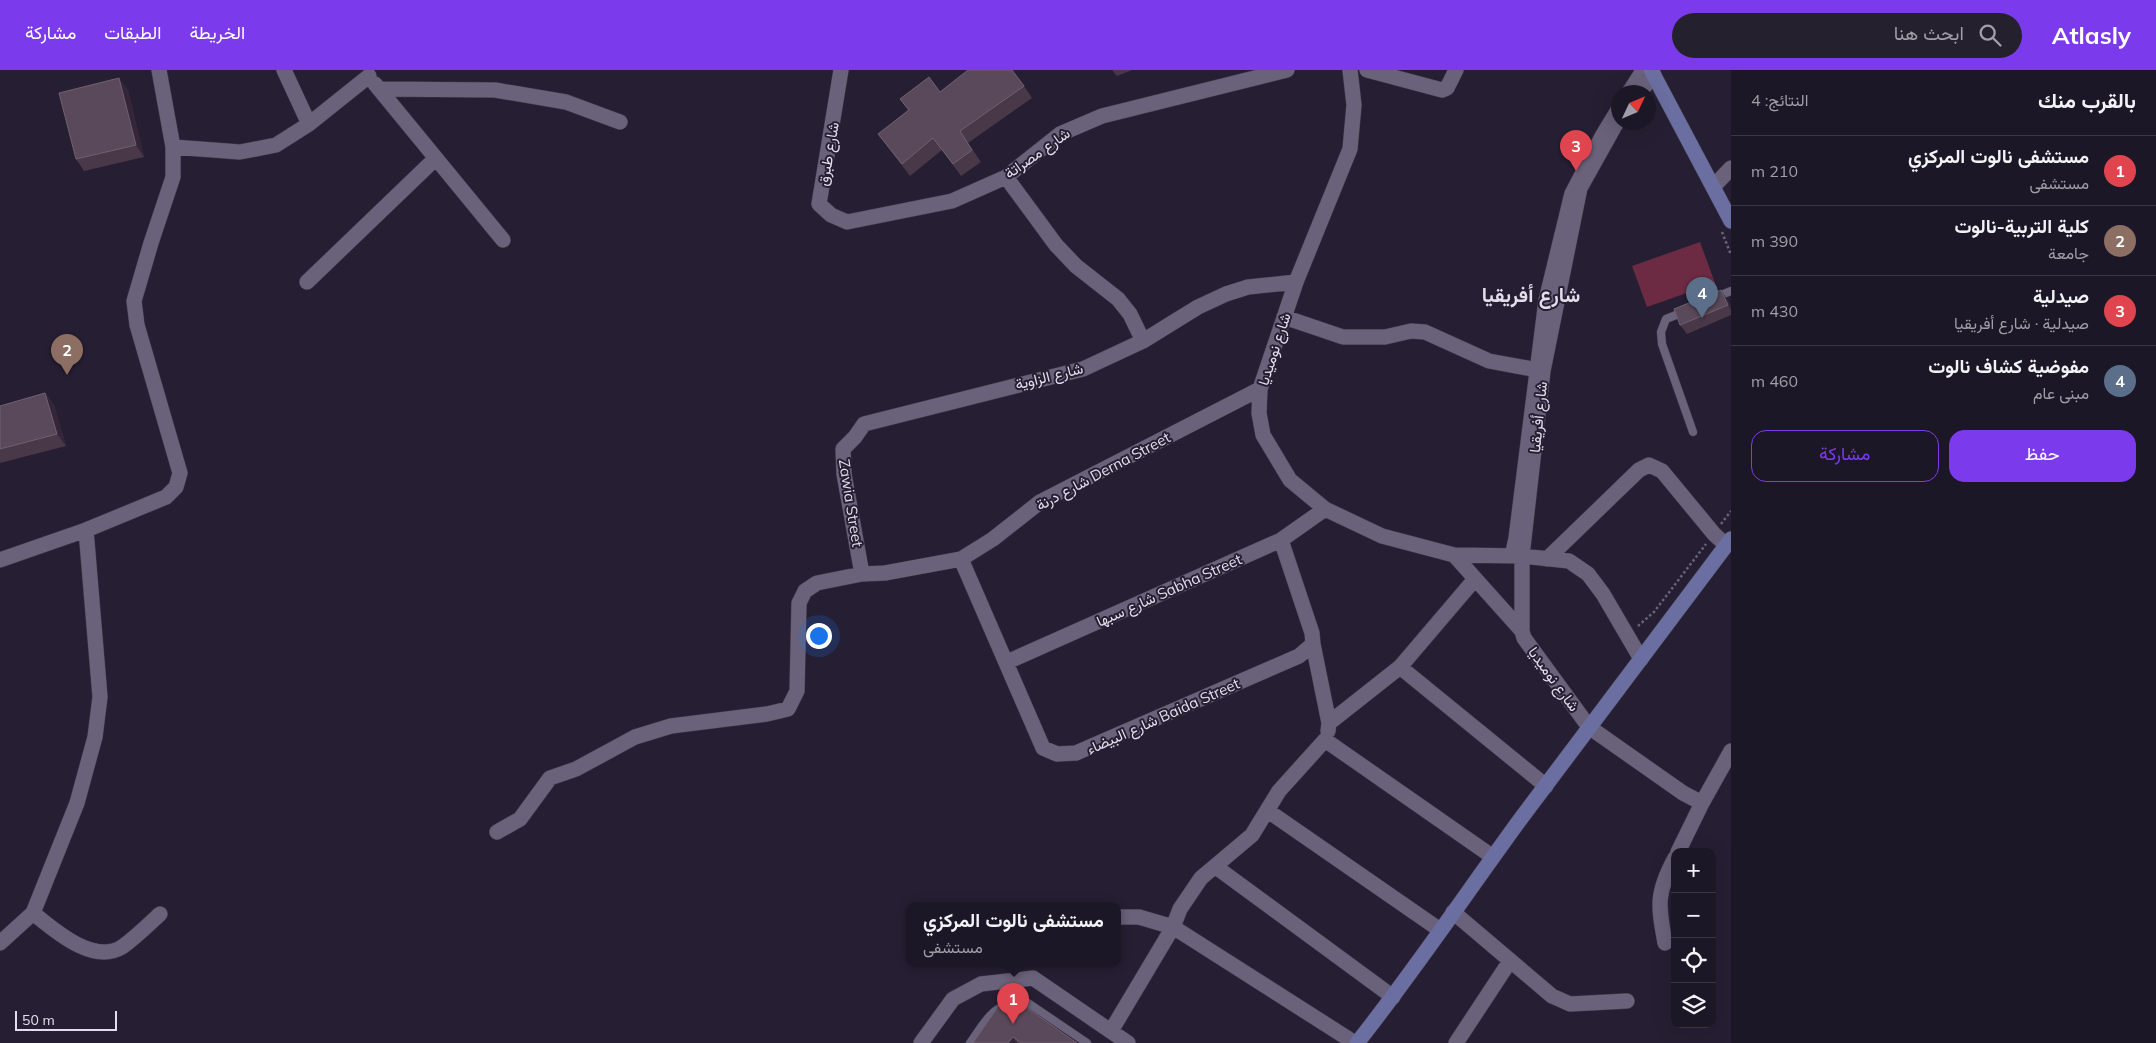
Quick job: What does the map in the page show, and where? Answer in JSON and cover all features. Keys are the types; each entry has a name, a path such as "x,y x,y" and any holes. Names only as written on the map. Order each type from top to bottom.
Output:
{"main road":[{"path":"1649,72 1731,221"},
{"path":"1356,1043 1393,997 1589,726 1642,659 1729,542"}],"street":[{"path":"0,560 86,530 166,498 176,487 180,473 137,325 134,302 173,177 173,147 159,70"},
{"path":"284,70 309,124"},
{"name":"شارع طبرق","path":"841,70 819,204 831,215 847,222"},
{"name":"شارع مصراتة","path":"847,222 952,201 1006,177 1060,134 1102,116 1287,70"},
{"name":"شارع نوميديا","path":"1350,70 1354,105 1350,149 1296,282 1260,389 1259,413 1264,435 1290,480 1326,509 1382,536 1454,555 1516,556 1524,638 1589,726 1682,793 1702,803"},
{"path":"1367,70 1442,90 1450,83 1456,70"},
{"path":"1635,85 1649,72"},
{"path":"1643,85 1649,72"},
{"path":"173,147 240,152 276,145 309,124 368,73 435,159 503,240"},
{"path":"379,89 494,90 566,102 620,122"},
{"name":"شارع أفريقيا","path":"1516,556 1539,370 1544,300 1570,193 1600,134 1611,117"},
{"name":"شارع أفريقيا","path":"1539,370 1580,188 1611,130"},
{"path":"307,282 435,159"},
{"path":"1713,187 1731,168"},
{"path":"1006,177 1056,245 1076,266 1118,299 1130,314 1144,341"},
{"name":"شارع الزاوية","path":"854,437 864,424 1083,368 1144,341 1198,307 1226,294 1248,287 1296,282"},
{"path":"1284,317 1343,337 1385,337 1411,331 1425,332 1489,361 1539,370"},
{"name":"شارع درنة Derna Street","path":"498,832 520,819 550,778 576,769 635,737 671,726 767,714 788,709 797,691 799,603 806,591 817,583 961,559 993,539 1040,502 1260,389"},
{"name":"Zawia Street","path":"854,437 843,449 844,474 862,574"},
{"path":"1547,559 1639,470 1648,465 1662,471 1714,534 1729,542"},
{"name":"شارع سبها Sabha Street","path":"1007,662 1281,540 1326,509"},
{"path":"0,943 33,913 77,803 95,737 100,698 86,530"},
{"path":"1111,1031 1174,927 1180,908 1201,878 1252,834 1279,791 1325,740 1330,723 1312,644 1312,633 1281,540"},
{"name":"شارع نوميديا","path":"1454,555 1522,631"},
{"path":"1516,556 1569,561 1588,574 1642,659"},
{"name":"شارع البيضاء Baida Street","path":"961,559 1044,748 1057,754 1076,754 1299,656 1312,644"},
{"path":"1330,723 1400,666 1475,579"},
{"path":"1400,666 1546,786"},
{"path":"1325,740 1493,857"},
{"path":"1680,848 1731,751"},
{"path":"1268,811 1440,930"},
{"path":"1665,943 1659,910 1663,880 1671,865"},
{"path":"1216,867 1393,997"},
{"path":"1453,912 1552,996 1570,1004 1628,1001"},
{"path":"33,913 64,938 101,954 120,948 160,914"},
{"path":"1121,917 1139,917 1174,927 1356,1043"},
{"path":"1456,1043 1510,961"},
{"path":"921,1043 953,999 980,984 1033,978 1128,1043"}],"lane":[{"path":"1707,302 1731,291"},
{"path":"1690,308 1666,319 1661,332 1662,344 1693,432"},
{"path":"970,1043 991,1013 1001,1005 1025,1001 1087,1043"}],"path":[{"path":"1628,636 1654,612 1731,511"}],"shaded area":[{"path":"1700,242 1715,283 1647,307 1632,266"}],"building":[{"path":"968,70 1012,70 1024,86 960,131 972,150 953,164 933,138 902,164 878,134 909,110 900,99 929,77 940,92"},
{"path":"119,78 136,145 76,159 59,93"},
{"path":"1721,290 1728,305 1680,325 1674,309"},
{"path":"45,393 57,434 0,449 0,406"},
{"path":"1007,994 1077,1043 1021,1043 1013,1037 1008,1043 973,1043"}],"place":[{"name":"صيدلية","path":"1576,171"},
{"name":"مفوضية كشاف نالوت","path":"1702,318"},
{"name":"كلية التربية-نالوت","path":"67,375"},
{"name":"مستشفى نالوت المركزي","path":"1013,1024"}],"district":[{"name":"شارع أفريقيا","path":"1531,294"}]}
